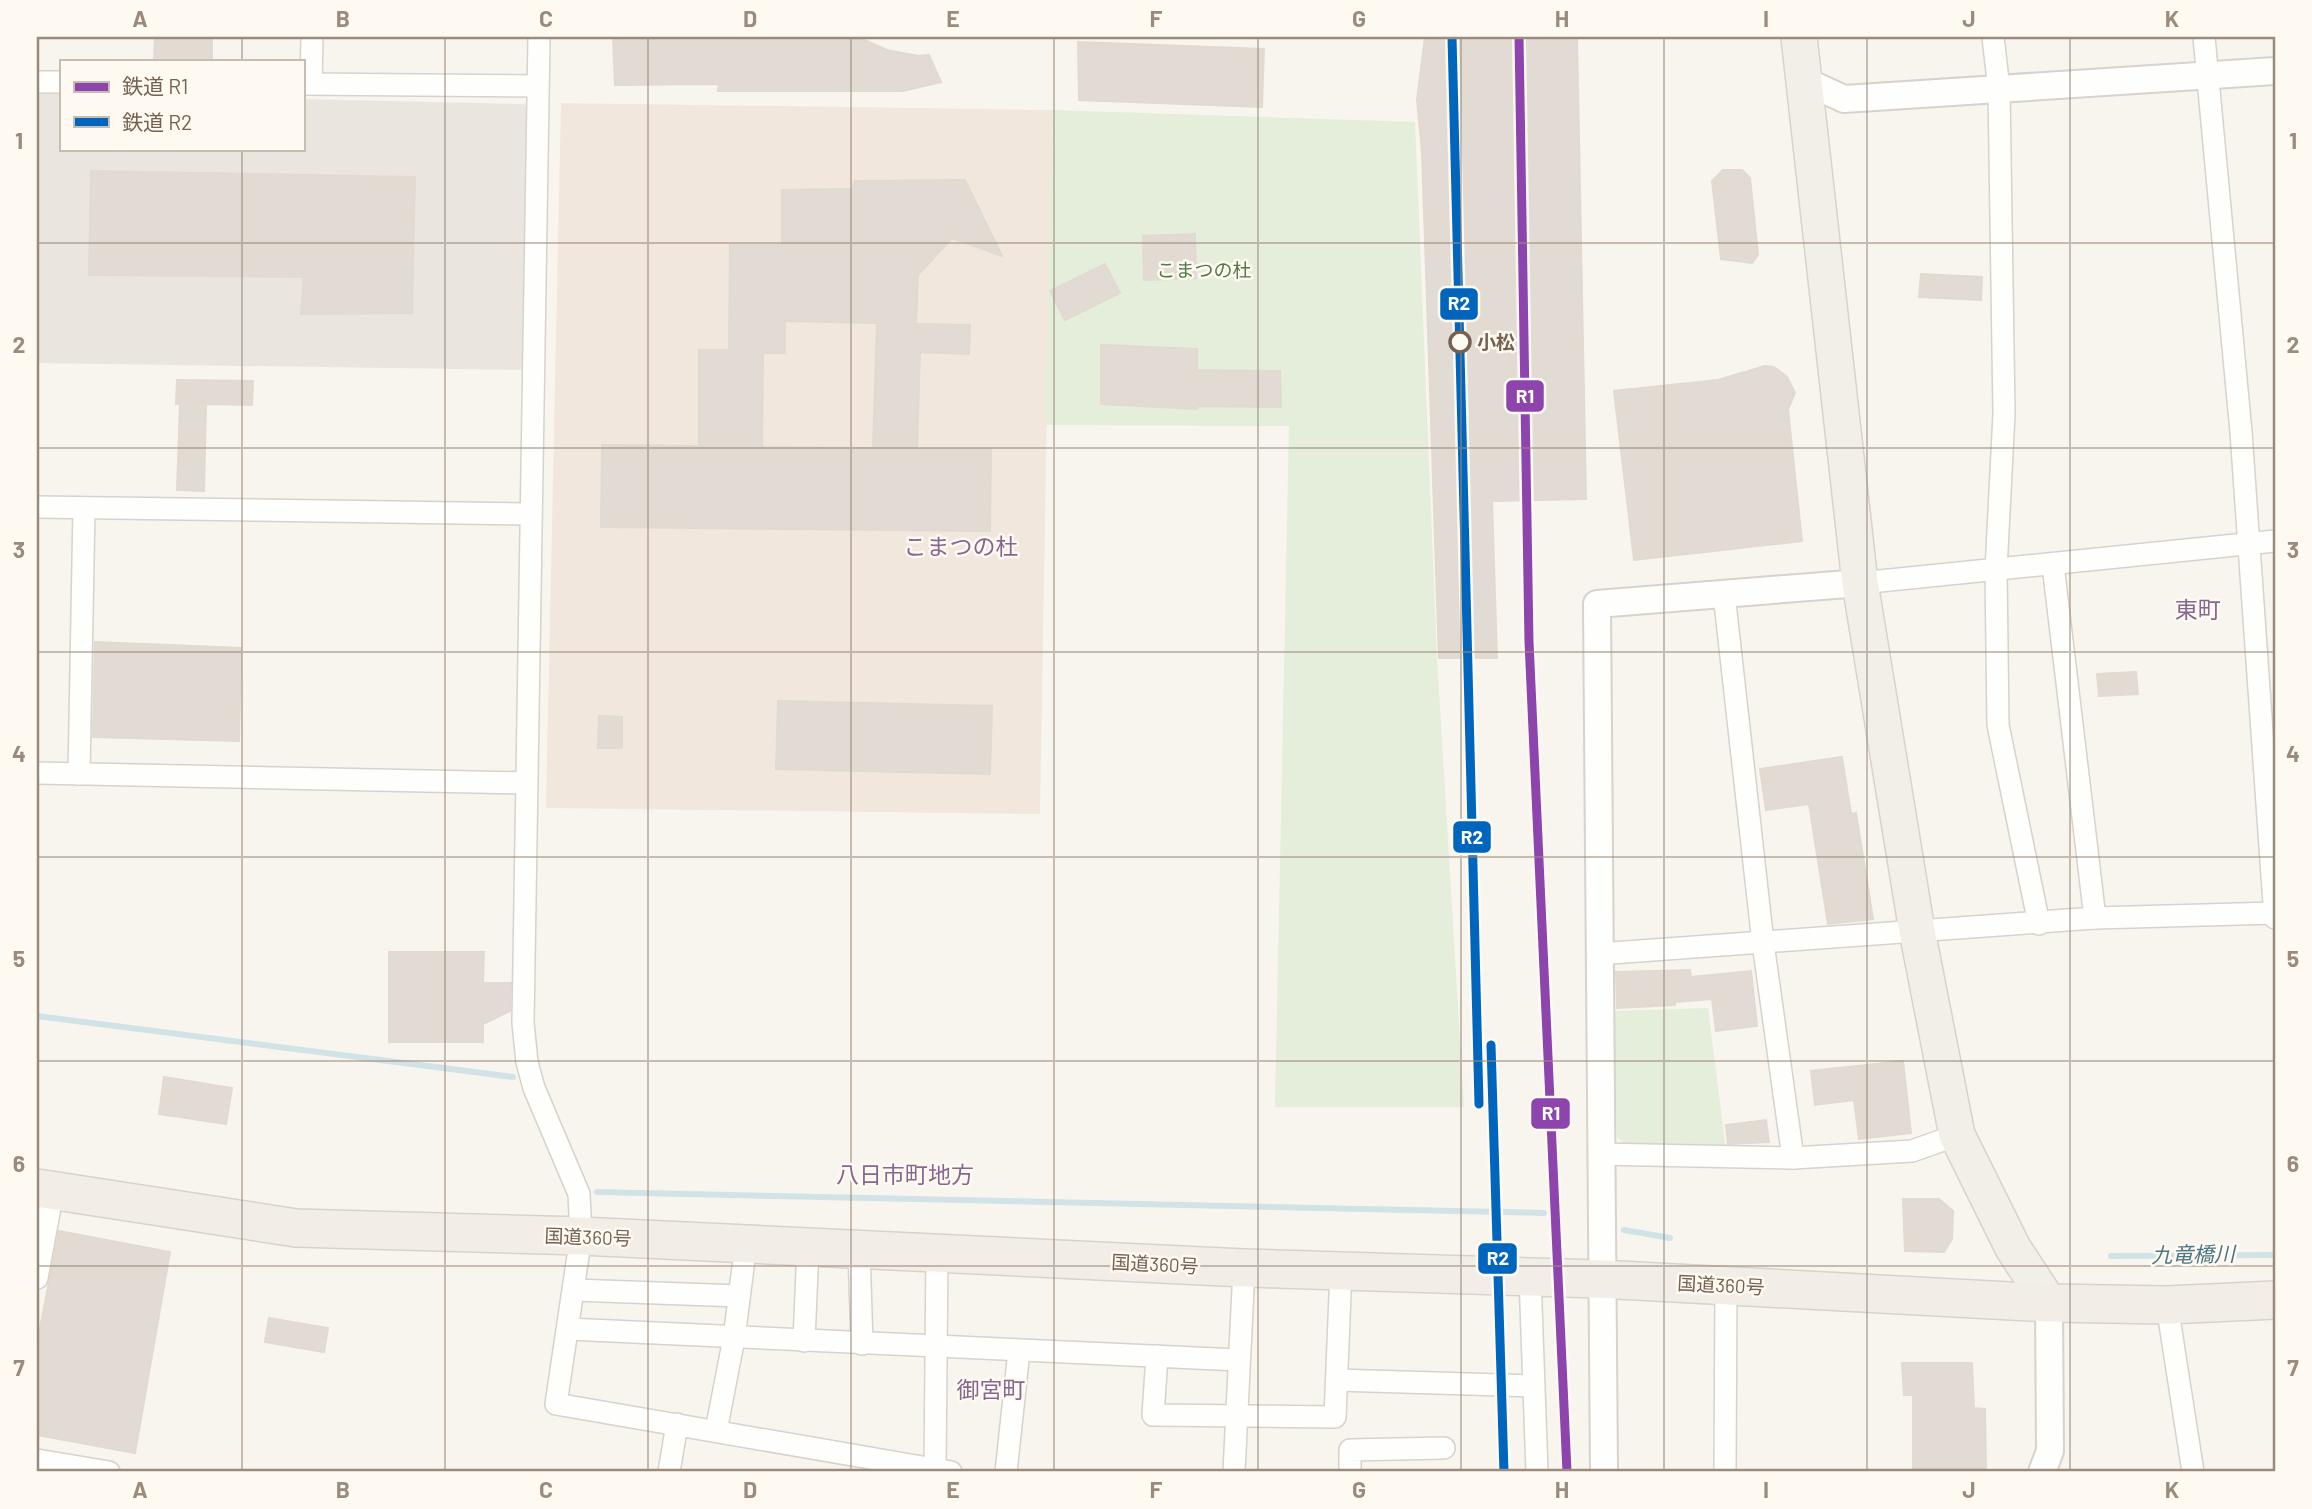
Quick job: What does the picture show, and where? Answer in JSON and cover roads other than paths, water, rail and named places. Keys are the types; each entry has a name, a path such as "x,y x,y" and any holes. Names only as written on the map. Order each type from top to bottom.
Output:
{"highway":[{"name":"国道360号","path":"45,1190 296,1228 582,1236 1244,1268 1600,1279 2049,1303 2167,1305 2275,1300"}],"main road":[{"path":"1799,37 1860,583 1917,931 1957,1135 2012,1248 2049,1303"}],"street":[{"path":"312,37 307,84 538,86"},
{"path":"539,37 523,1023 527,1062 543,1112 579,1195 582,1236 556,1404 943,1471 935,1348 937,1253"},
{"path":"1993,37 1999,89 2004,414 1996,570 1998,725 2039,924"},
{"path":"1598,954 2095,918 2275,916 2231,315 2204,37"},
{"path":"1803,80 1844,99 2207,78 2275,71"},
{"path":"37,82 60,82"},
{"path":"37,507 530,514"},
{"path":"79,774 84,508"},
{"path":"1604,1472 1600,1279 1597,604 1860,583 2275,541"},
{"path":"2053,565 2095,918"},
{"path":"1724,594 1763,943 1793,1158"},
{"path":"37,774 527,783"},
{"path":"1600,1154 1793,1158 1912,1151 1957,1135"},
{"path":"37,1278 45,1190"},
{"path":"716,1431 734,1338 746,1244"},
{"path":"804,1341 808,1247"},
{"path":"859,1250 862,1344"},
{"path":"1234,1472 1244,1268"},
{"path":"1157,1356 1153,1415 1335,1417 1341,1270"},
{"path":"1530,1277 1537,1472"},
{"path":"1725,1472 1726,1286"},
{"path":"574,1290 739,1296"},
{"path":"2042,1472 2050,1451 2049,1303"},
{"path":"2167,1305 2193,1472"},
{"path":"568,1329 1240,1360"},
{"path":"1006,1472 1018,1351"},
{"path":"1337,1380 1534,1385"},
{"path":"669,1472 677,1424"},
{"path":"1350,1472 1350,1450 1444,1448"},
{"path":"37,1460 109,1472"}],"waterway":[{"path":"37,1016 513,1077"},
{"path":"597,1192 1544,1213"},
{"path":"1624,1230 1670,1238"},
{"name":"九竜橋川","path":"2111,1256 2275,1255"}],"rail line":[{"name":"R2","path":"1452,37 1479,1104"},
{"name":"R1","path":"1519,37 1529,642 1567,1472"},
{"name":"R2","path":"1491,1045 1504,1472"}],"place":[{"name":"小松","path":"1460,342"}],"district":[{"name":"こまつの杜","path":"961,547"},
{"name":"東町","path":"2198,610"},
{"name":"八日市町地方","path":"905,1175"},
{"name":"御宮町","path":"991,1390"}]}
